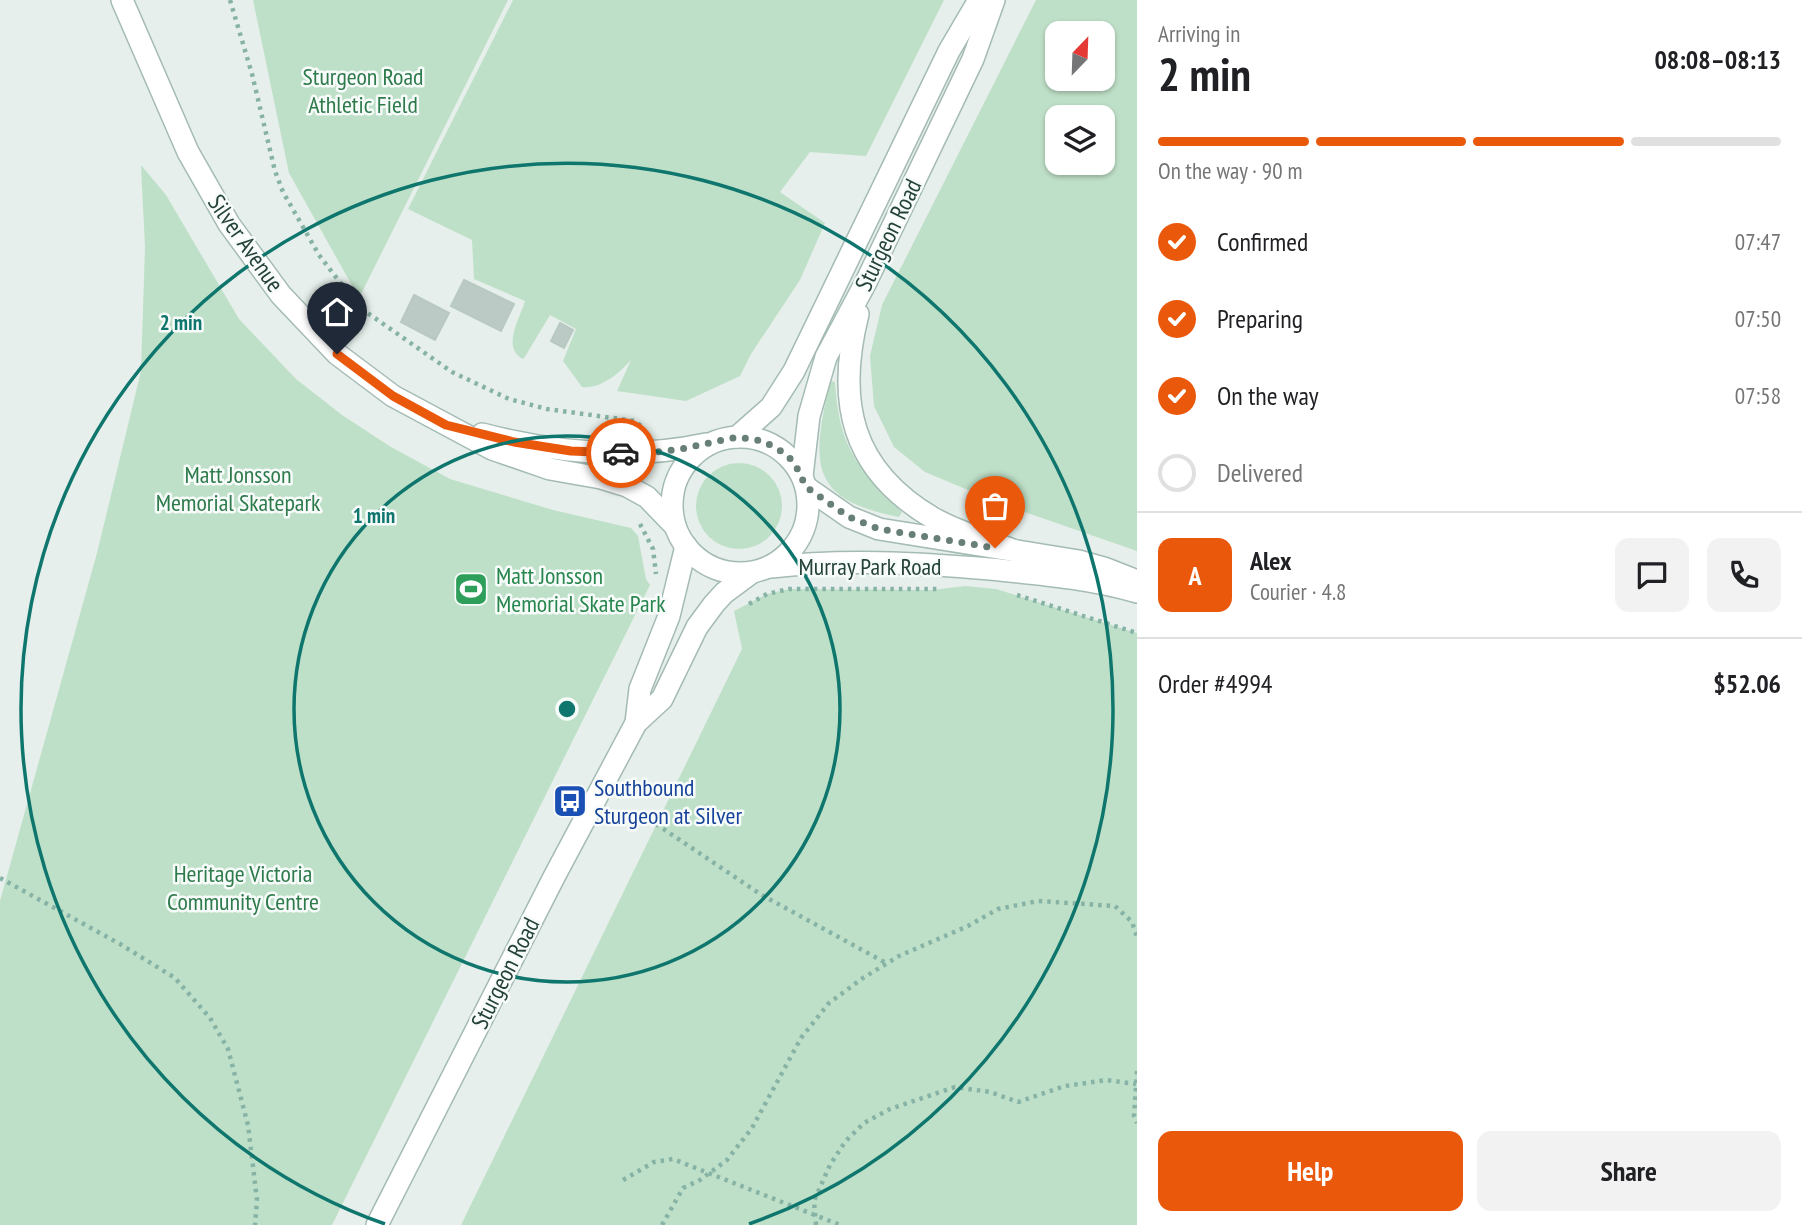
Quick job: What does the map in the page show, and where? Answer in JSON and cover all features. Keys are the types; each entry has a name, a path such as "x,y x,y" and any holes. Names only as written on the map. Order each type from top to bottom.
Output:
{"main road":[{"name":"Silver Avenue","path":"122,0 188,152 229,225 288,303 337,354 393,396 507,456 551,469 617,482 636,490 661,509 675,526"},
{"name":"Sturgeon Road","path":"737,437 771,407 794,371 949,51 979,0"},
{"name":"Sturgeon Road","path":"804,481 809,416 826,357 866,282 973,59 994,0"},
{"path":"866,282 852,340 849,396 854,428 863,449 883,477 933,518 1018,552"},
{"name":"Silver Avenue","path":"446,425 514,442 571,451 641,454 713,442"},
{"path":"737,437 763,441 775,447 795,464 804,481 808,511 802,535 788,554 760,570 726,572 714,568 685,546 675,526 672,501 678,477 692,456 713,442 737,437"},
{"name":"Murray Park Road","path":"804,481 849,517 879,529 1104,568 1137,581"},
{"name":"Sturgeon Road","path":"636,723 640,689 670,616 685,546"},
{"name":"Murray Park Road","path":"760,570 857,561 934,564 1091,581 1137,592"},
{"name":"Sturgeon Road","path":"377,1225 636,723 662,699 698,627 714,604 724,593 760,570"}],"path":[{"path":"230,0 252,74 275,171 283,192 319,255 359,307 424,355 470,381 524,404 635,421 641,426 641,437"},
{"path":"638,519 653,549 654,571 659,578"},
{"path":"745,607 767,594 789,589 950,588"},
{"path":"1008,592 1137,633"},
{"path":"656,824 760,894 887,963"},
{"path":"0,878 120,944 175,978 210,1018 228,1049 248,1125 257,1200 255,1225"},
{"path":"662,1225 683,1188 727,1160 752,1128 800,1038 829,1003 887,963 968,926 998,909 1038,901 1115,906 1132,922 1137,937"},
{"path":"1137,1072 1134,1116 1137,1123"},
{"path":"816,1225 814,1201 830,1165 845,1142 864,1123 890,1109 955,1087 990,1092 1018,1102 1065,1086 1106,1080 1136,1084"},
{"path":"623,1180 654,1161 673,1159 840,1225"}],"green space":[{"name":"Sturgeon Road Athletic Field","path":"253,0 508,0 359,298 289,173"},
{"path":"513,0 944,0 866,156 810,152 780,192 825,223 800,280 751,354 740,376 686,401 617,391 631,360 603,383 582,387 563,361 576,329 550,315 523,359 513,348 513,340 525,301 474,279 472,240 408,209"},
{"path":"1036,0 1137,0 1137,551 999,503 925,472 894,447 874,406 870,356 882,305"},
{"name":"Heritage Victoria Community Centre","path":"141,165 166,195 239,319 296,379 342,415 391,447 450,479 553,510 631,528 638,536 646,579 650,585 332,1225 0,1225 0,901 97,553 141,371 145,247"},
{"path":"830,381 835,382 841,424 853,455 873,482 902,512 899,517 868,509 846,499 831,487 823,472 820,433"},
{"path":"739,463 763,470 775,482 782,506 775,530 763,542 739,549 715,542 703,530 696,506 703,482 715,470"},
{"path":"965,586 996,589 1137,633 1137,1225 461,1225 742,649 734,611 767,594 789,589 932,590"}],"building":[{"path":"464,280 514,304 501,331 451,306"},
{"path":"414,295 449,313 435,340 401,322"},
{"path":"560,323 573,330 564,348 551,341"}],"way so far":[{"path":"621,453 641,454 681,449 725,438 763,441 786,454 795,464 806,487 832,507 864,524 904,535 995,548"}],"place":[{"name":"Matt Jonsson Memorial Skate Park","path":"471,589"},
{"name":"Southbound Sturgeon at Silver","path":"570,801"}],"route":[{"path":"337,354 393,396 446,425 514,442 571,451 621,453"}],"park label":[{"name":"Matt Jonsson Memorial Skatepark","path":"238,488"}]}
